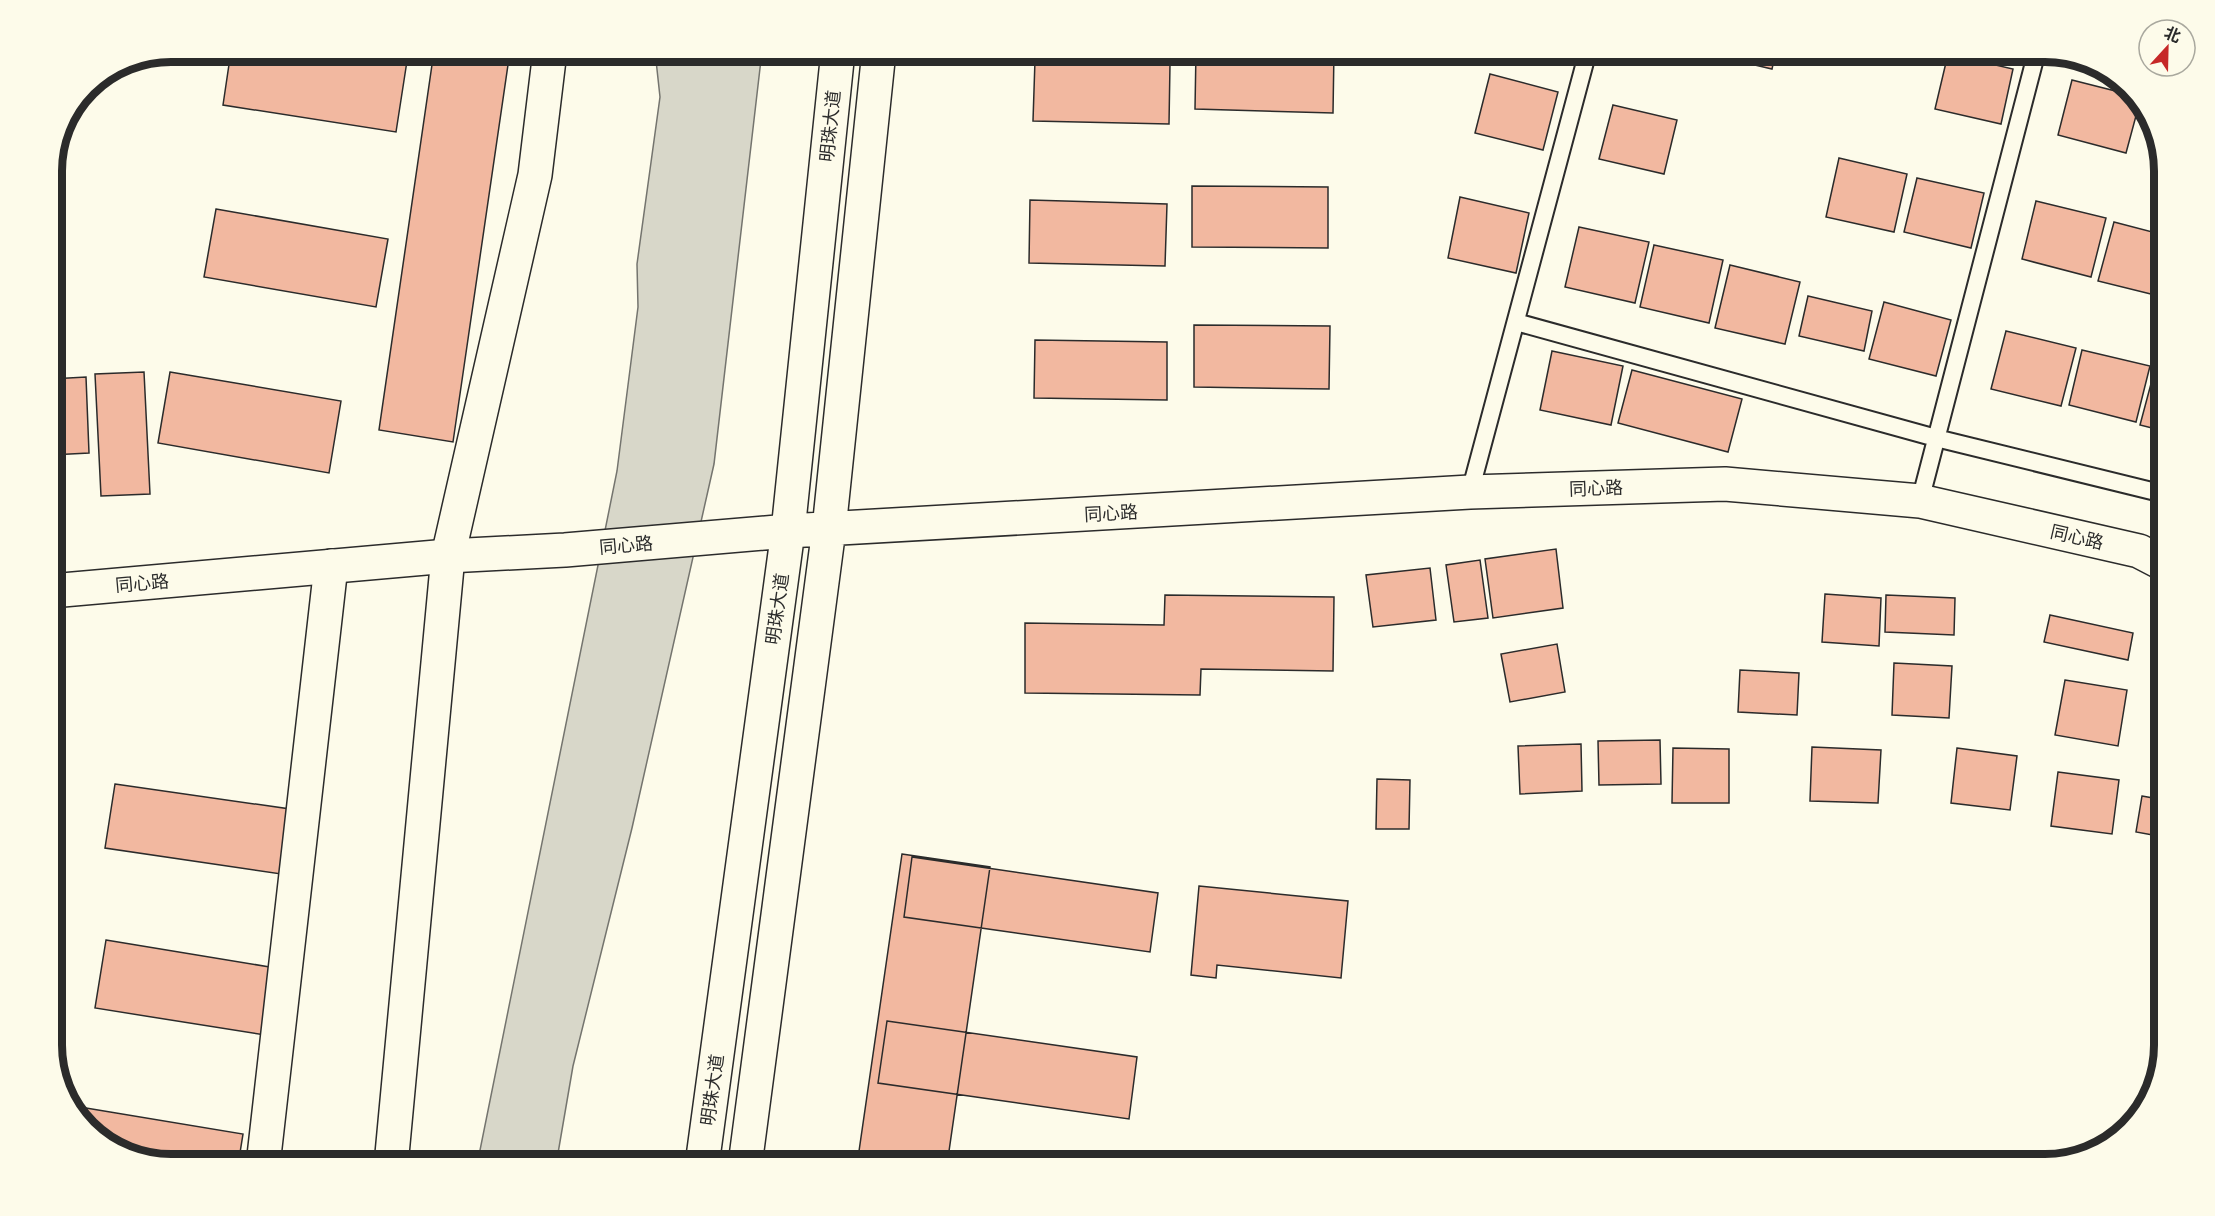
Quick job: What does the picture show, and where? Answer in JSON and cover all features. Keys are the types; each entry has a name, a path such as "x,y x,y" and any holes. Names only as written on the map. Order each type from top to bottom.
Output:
{"street":[{"path":"392,1154 448,556 535,176 549,62"},
{"name":"明珠大道","path":"703,1154 788,531 837,62"},
{"path":"746,1154 829,529 878,62"},
{"name":"同心路","path":"62,590 448,556 566,550 788,531 1470,492 1725,484 1920,501 2139,551 2153,559"},
{"path":"263,1154 331,566"}],"lane":[{"path":"1470,492 1585,62"},
{"path":"1920,501 2034,62"},
{"path":"1516,322 1936,438 2153,491"}],"shaded area":[{"path":"656,62 761,62 714,464 632,828 573,1066 558,1154 479,1154 617,471 638,307 637,264 660,97"}],"building":[{"path":"229,62 407,62 396,132 223,105"},
{"path":"432,62 508,62 453,442 379,430"},
{"path":"1035,62 1170,64 1169,124 1033,121"},
{"path":"1196,62 1334,62 1333,113 1195,109"},
{"path":"1742,62 1774,62 1772,69"},
{"path":"1946,62 1983,62 2013,69 2001,124 1935,109"},
{"path":"1490,74 1558,92 1543,150 1475,133"},
{"path":"2072,80 2119,92 2137,113 2126,153 2058,135"},
{"path":"1613,105 1677,120 1664,174 1599,159"},
{"path":"1839,158 1907,174 1894,232 1826,217"},
{"path":"1917,178 1984,193 1971,248 1904,232"},
{"path":"1192,186 1328,187 1328,248 1192,247"},
{"path":"1460,197 1529,213 1516,273 1448,258"},
{"path":"1030,200 1167,204 1165,266 1029,263"},
{"path":"2036,201 2106,218 2091,277 2022,259"},
{"path":"216,209 388,239 376,307 204,277"},
{"path":"2114,222 2153,232 2153,295 2098,281"},
{"path":"1579,227 1649,242 1635,303 1565,287"},
{"path":"1654,245 1723,260 1709,323 1640,307"},
{"path":"1730,265 1800,282 1785,344 1715,328"},
{"path":"1808,296 1872,311 1864,351 1799,336"},
{"path":"1884,302 1951,320 1936,376 1869,359"},
{"path":"1194,325 1330,326 1329,389 1194,387"},
{"path":"2006,331 2076,348 2061,406 1991,389"},
{"path":"1035,340 1167,342 1167,400 1034,398"},
{"path":"2082,350 2150,366 2136,422 2069,405"},
{"path":"1552,351 1623,366 1611,425 1540,410"},
{"path":"1632,370 1742,399 1728,452 1618,423"},
{"path":"144,372 150,494 101,496 95,374"},
{"path":"170,372 341,401 329,473 158,443"},
{"path":"2153,375 2153,428 2140,425"},
{"path":"86,377 89,453 62,454 62,378"},
{"path":"1556,549 1563,608 1493,618 1485,559"},
{"path":"1480,560 1488,618 1454,622 1446,565"},
{"path":"1430,568 1436,620 1373,627 1366,575"},
{"path":"1825,594 1881,598 1879,646 1822,642"},
{"path":"1165,595 1334,597 1333,671 1201,669 1200,695 1025,693 1025,623 1164,625"},
{"path":"1886,595 1955,598 1954,635 1885,632"},
{"path":"2050,615 2133,633 2128,660 2044,642"},
{"path":"1557,644 1565,692 1510,702 1501,654"},
{"path":"1894,663 1952,666 1949,718 1892,715"},
{"path":"1740,670 1799,673 1797,715 1738,712"},
{"path":"2065,680 2127,690 2118,746 2055,735"},
{"path":"1660,740 1661,784 1599,785 1598,741"},
{"path":"1581,744 1582,791 1520,794 1518,746"},
{"path":"1812,747 1881,750 1878,803 1810,801"},
{"path":"1673,748 1729,749 1729,803 1672,803"},
{"path":"1957,748 2017,756 2010,810 1951,803"},
{"path":"2058,772 2119,780 2112,834 2051,826"},
{"path":"1377,779 1410,780 1409,829 1376,829"},
{"path":"115,784 290,809 281,874 105,848"},
{"path":"2142,796 2154,798 2154,835 2136,832"},
{"path":"902,854 990,867 949,1154 859,1154"},
{"path":"912,857 1158,893 1150,952 904,917"},
{"path":"1199,886 1348,901 1341,978 1217,965 1216,978 1191,975"},
{"path":"106,940 276,968 265,1035 95,1008"},
{"path":"887,1021 1137,1057 1129,1119 878,1083"},
{"path":"81,1107 243,1134 240,1154 157,1154 136,1149 110,1136"}]}
